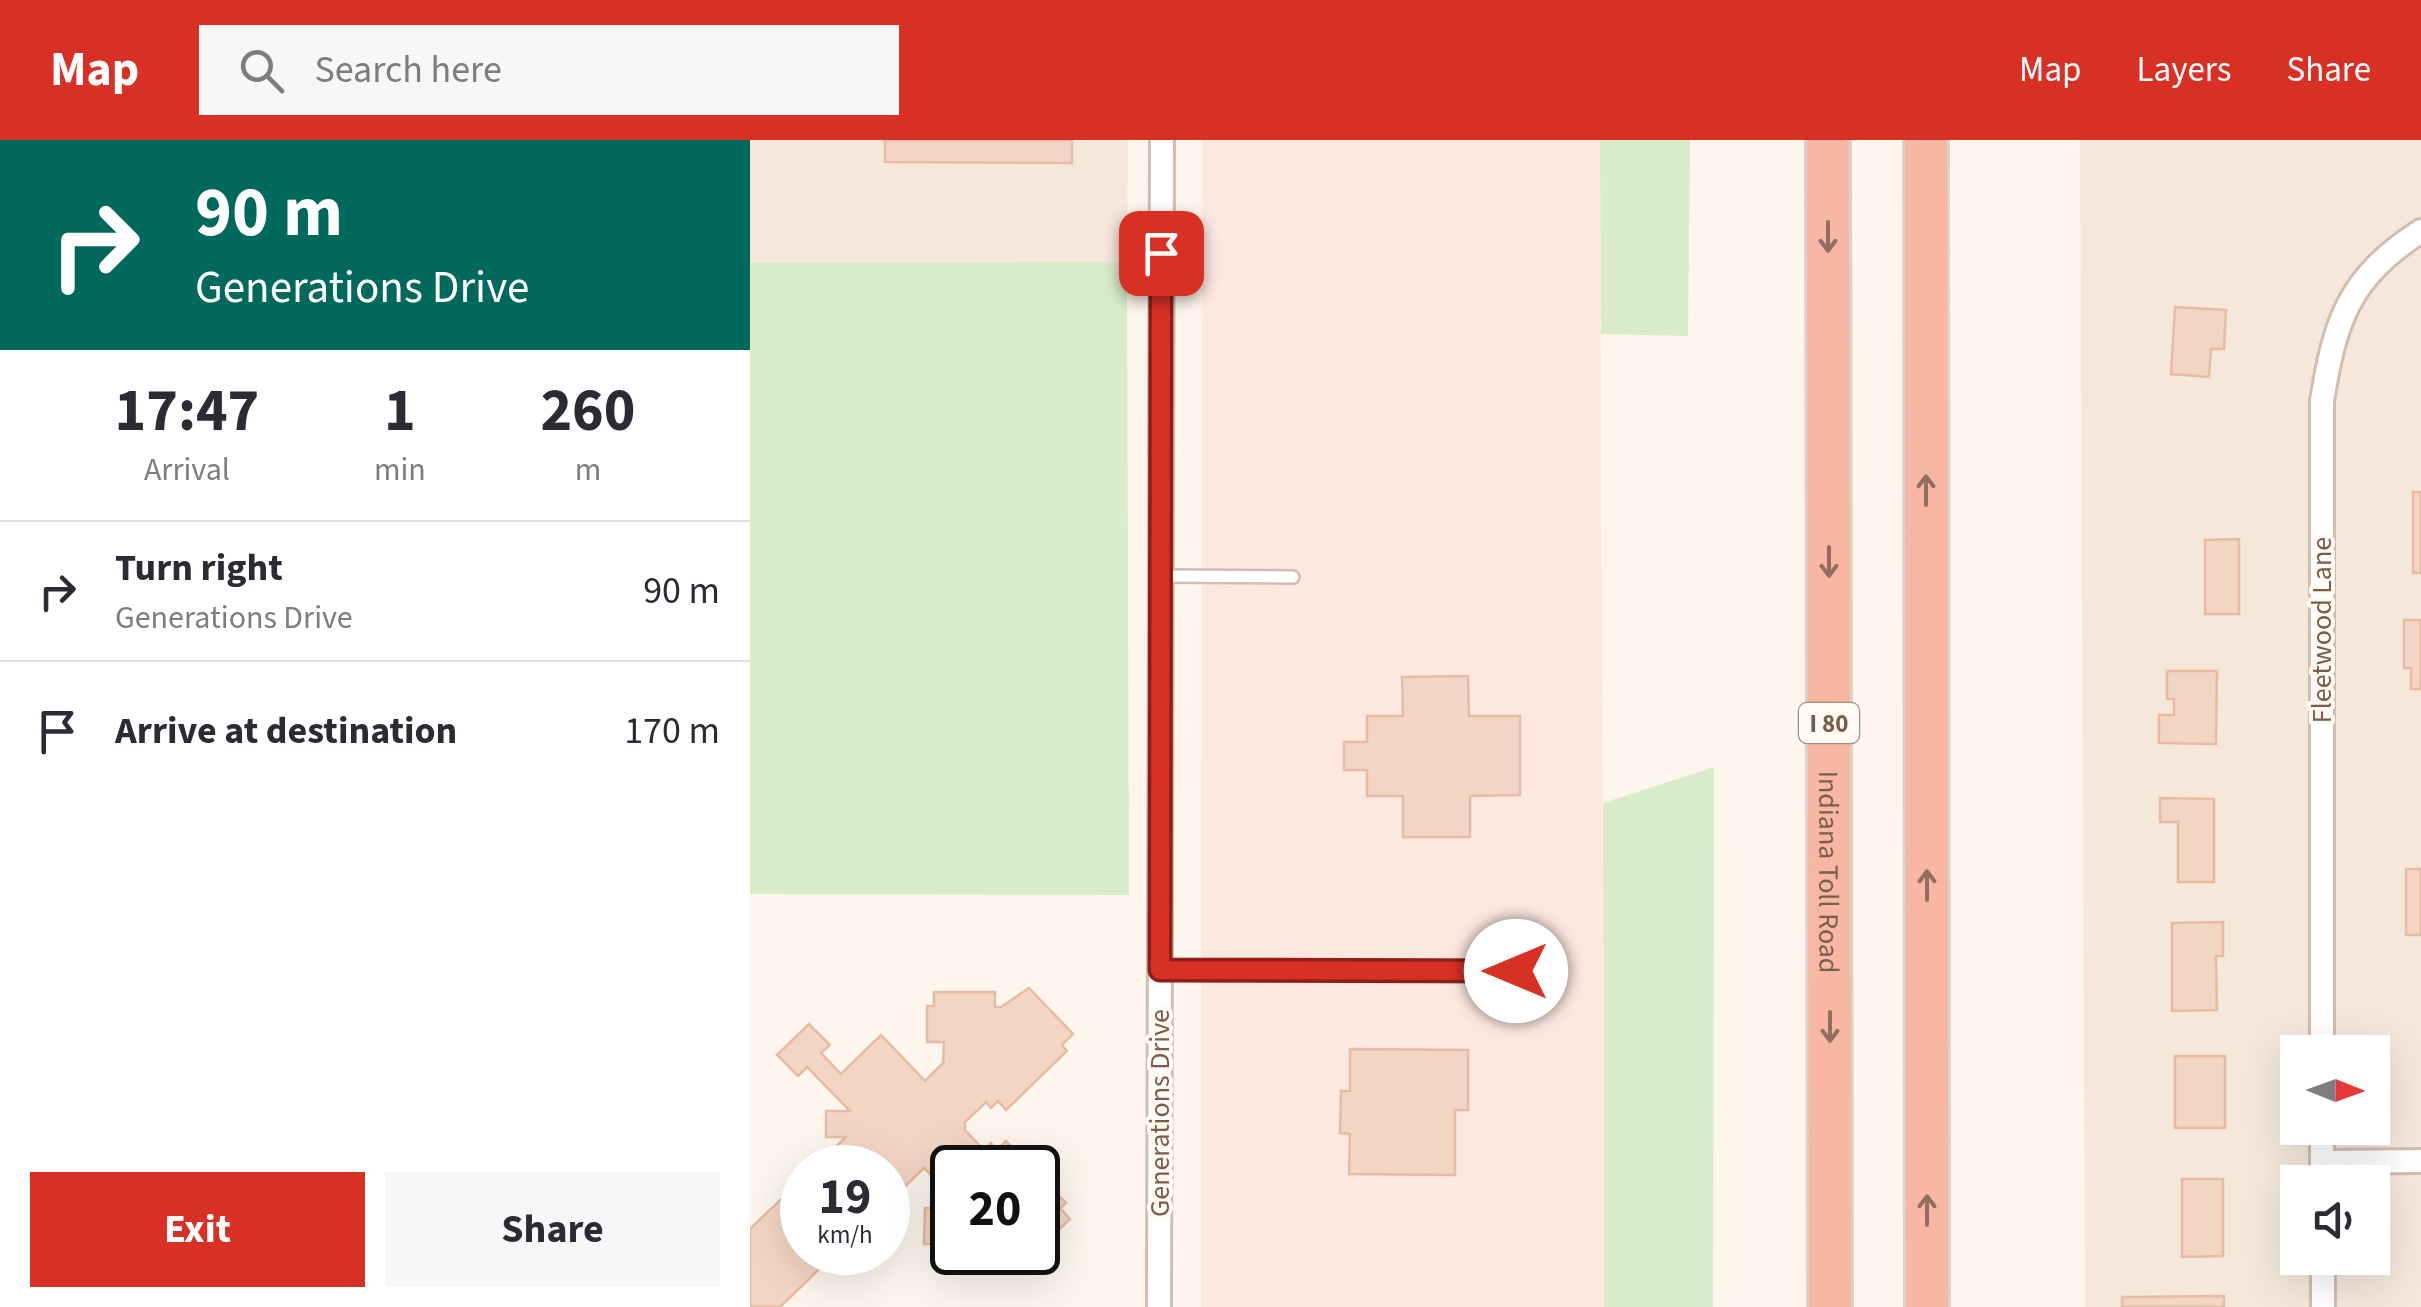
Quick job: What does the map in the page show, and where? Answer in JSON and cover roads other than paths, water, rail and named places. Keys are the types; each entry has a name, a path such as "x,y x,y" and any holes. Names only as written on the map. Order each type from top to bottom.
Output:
{"highway":[{"name":"Indiana Toll Road","path":"1828,140 1830,1307"},
{"path":"1926,140 1927,1307"}],"street":[{"name":"Generations Drive","path":"1159,1307 1162,140"},
{"name":"Fleetwood Lane","path":"2322,1035 2322,402 2333,333 2355,292 2416,234"},
{"path":"2385,1165 2421,1161"},
{"path":"2322,1275 2323,1307"}],"lane":[{"path":"1160,576 1293,577"},
{"path":"1160,970 1516,971"}]}
